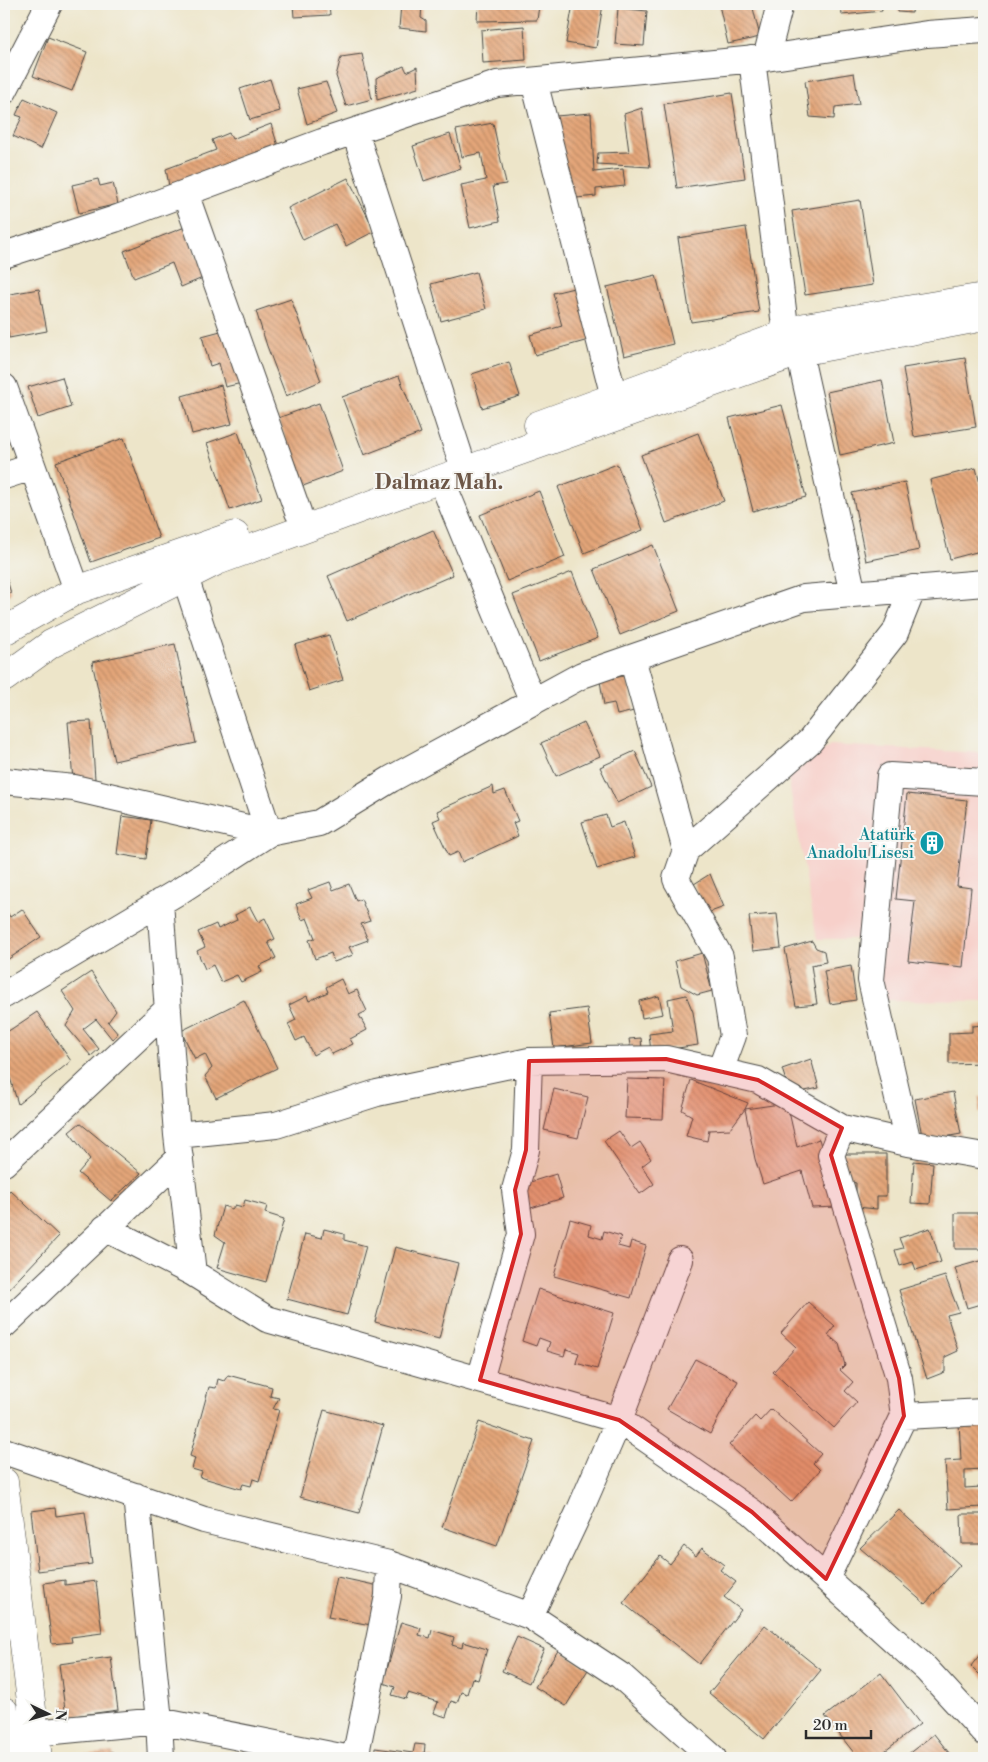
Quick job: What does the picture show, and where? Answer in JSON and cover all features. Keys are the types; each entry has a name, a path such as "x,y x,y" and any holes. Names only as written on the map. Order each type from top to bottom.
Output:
{"main road":[{"path":"4,678 51,644 217,561 440,479 793,343 805,327 984,297"},
{"path":"4,631 77,590 614,397 793,343 984,317"},
{"path":"4,1482 36,1746"},
{"path":"4,1711 11,1758"}],"street":[{"path":"4,92 49,4"},
{"path":"780,4 759,58 793,343 852,594"},
{"path":"4,256 497,84 759,58 927,34 984,30"},
{"path":"534,81 614,397"},
{"path":"355,132 459,454"},
{"path":"185,193 298,512"},
{"path":"4,387 77,590"},
{"path":"4,476 32,467"},
{"path":"440,479 533,702"},
{"path":"185,577 269,833"},
{"path":"4,995 160,902 269,833 319,823 391,779 582,676 804,598 984,583"},
{"path":"720,1072 733,1036 720,956 676,879 686,850 810,741 895,633 912,588"},
{"path":"632,658 686,850"},
{"path":"908,1143 871,980 890,776 984,782"},
{"path":"4,781 74,788 269,833"},
{"path":"160,902 178,1146 194,1273"},
{"path":"4,1162 168,1009"},
{"path":"4,1325 105,1228 178,1146 276,1125 377,1093 529,1061 666,1059 758,1080 842,1128 908,1143 984,1156"},
{"path":"480,1380 521,1234 515,1190 526,1150 529,1061"},
{"path":"826,1579 904,1416 899,1378 831,1155 842,1128"},
{"path":"105,1228 194,1273 267,1319 619,1420 752,1512 926,1669 984,1732"},
{"path":"530,1616 580,1510 619,1420 680,1260"},
{"path":"904,1416 984,1412"},
{"path":"4,1451 204,1520 389,1564 530,1616 622,1676 713,1758"},
{"path":"136,1496 159,1721 161,1758"},
{"path":"355,1758 388,1596 389,1564"},
{"path":"36,1746 159,1721 346,1758"}],"highlighted area":[{"path":"666,1059 758,1080 842,1128 831,1155 899,1378 904,1416 826,1579 752,1512 619,1420 480,1380 521,1234 515,1190 526,1150 529,1061"}],"shaded area":[{"path":"830,745 984,753 984,1001 886,1000 858,939 817,939 788,777"}],"building":[{"path":"293,4 329,4 330,15 294,17"},
{"path":"401,4 422,4 421,18 426,21 426,31 399,28"},
{"path":"478,4 539,6 537,20 477,21"},
{"path":"573,4 603,4 596,48 566,43"},
{"path":"752,4 760,37 728,44 719,5"},
{"path":"841,4 881,4 882,11 842,15"},
{"path":"898,4 913,4 912,13 898,12"},
{"path":"618,8 647,11 644,46 615,44"},
{"path":"524,26 526,60 483,63 481,30"},
{"path":"48,37 87,52 72,91 33,76"},
{"path":"362,54 372,99 346,106 336,76 341,57"},
{"path":"404,66 407,72 417,67 418,88 377,100 376,78"},
{"path":"854,73 859,104 835,107 834,119 810,117 805,81"},
{"path":"270,79 280,111 250,120 240,89"},
{"path":"326,82 337,113 307,124 297,89"},
{"path":"732,93 745,178 677,188 664,104"},
{"path":"24,98 57,113 41,149 13,136 22,117 16,115"},
{"path":"642,108 650,167 597,164 598,153 629,152 624,114"},
{"path":"591,113 594,172 623,169 625,186 596,189 596,196 567,199 556,116"},
{"path":"493,123 506,184 493,186 500,221 470,228 461,185 486,180 481,153 462,157 456,130"},
{"path":"271,124 278,146 169,186 166,169 216,150 212,140 229,133 232,139"},
{"path":"450,134 461,168 424,181 413,146"},
{"path":"348,178 375,231 346,246 335,224 303,240 288,208"},
{"path":"98,179 100,186 113,183 118,204 79,213 72,185"},
{"path":"860,200 873,285 805,295 792,211"},
{"path":"185,227 205,277 181,287 172,263 134,278 124,251"},
{"path":"746,227 759,312 691,322 678,238"},
{"path":"476,272 486,309 441,321 431,284"},
{"path":"656,275 673,344 624,356 607,287"},
{"path":"578,287 592,339 535,355 530,335 562,326 553,293"},
{"path":"39,289 47,331 9,338 4,310 4,295"},
{"path":"291,299 321,381 286,396 256,311"},
{"path":"228,329 242,383 225,387 219,363 210,366 202,336"},
{"path":"965,358 976,427 914,437 903,368"},
{"path":"509,362 520,396 482,408 472,374"},
{"path":"399,376 421,433 364,455 342,397"},
{"path":"62,377 71,407 38,418 28,387"},
{"path":"882,380 894,443 840,455 827,392"},
{"path":"221,385 232,424 192,434 182,396"},
{"path":"319,403 343,471 303,486 278,418"},
{"path":"782,405 806,497 753,511 729,418"},
{"path":"238,432 262,499 230,510 207,443"},
{"path":"698,433 724,501 666,523 641,455"},
{"path":"124,438 159,538 91,562 56,462"},
{"path":"617,464 643,530 584,553 558,487"},
{"path":"976,468 984,499 984,550 950,559 930,480"},
{"path":"905,482 919,550 866,561 852,493"},
{"path":"539,491 565,557 507,581 480,515"},
{"path":"433,530 453,575 347,621 328,576"},
{"path":"653,545 679,611 620,635 594,569"},
{"path":"4,570 11,593 4,598"},
{"path":"572,572 598,638 539,661 513,595"},
{"path":"329,635 343,680 309,691 295,645"},
{"path":"175,644 196,743 114,761 92,662"},
{"path":"627,675 634,711 617,715 614,703 604,705 600,681"},
{"path":"91,721 95,779 73,780 68,722"},
{"path":"584,723 600,756 556,776 541,743"},
{"path":"635,751 651,787 617,803 600,767"},
{"path":"493,786 494,794 505,790 518,821 513,823 518,836 462,862 458,852 449,856 433,821 440,818 437,811"},
{"name":"Atatürk Anadolu Lisesi","path":"907,794 967,800 957,886 971,888 963,967 908,961 915,901 896,899"},
{"path":"606,815 610,827 624,822 635,857 597,869 582,822"},
{"path":"122,816 151,820 146,859 117,854"},
{"path":"710,874 724,907 705,914 694,884"},
{"path":"330,882 333,890 349,884 356,901 361,899 370,921 361,924 368,940 349,947 353,955 334,962 331,953 315,959 309,940 315,938 307,918 302,920 296,904 312,898 308,890"},
{"path":"4,907 10,917 22,909 41,937 4,962"},
{"path":"250,907 258,922 265,918 275,939 268,942 276,958 259,966 262,972 241,982 237,975 221,982 213,965 205,969 197,951 205,947 198,932 216,924 218,929 237,920 235,915"},
{"path":"777,914 781,948 753,951 749,916"},
{"path":"812,941 816,948 824,951 826,962 811,965 817,1004 796,1006 785,949"},
{"path":"702,953 712,991 697,995 681,986 675,961"},
{"path":"851,966 856,1000 830,1004 824,971"},
{"path":"91,972 116,1011 108,1022 118,1034 112,1039 96,1019 83,1029 99,1049 91,1056 66,1026 75,1011 62,991"},
{"path":"341,979 348,994 357,990 367,1011 359,1015 367,1030 350,1039 353,1044 332,1054 328,1047 313,1055 304,1037 296,1041 288,1024 296,1020 289,1005 307,996 309,1001 328,992 326,987"},
{"path":"686,995 693,1012 698,1045 651,1052 649,1034 673,1031 668,999"},
{"path":"659,996 663,1014 642,1018 639,1001"},
{"path":"244,1000 277,1068 216,1098 205,1076 212,1068 205,1054 195,1059 181,1031"},
{"path":"587,1008 592,1043 554,1048 549,1013"},
{"path":"37,1012 71,1061 18,1104 4,1058 4,1034"},
{"path":"984,1025 984,1063 949,1064 949,1033 972,1032 972,1026"},
{"path":"641,1038 642,1050 631,1051 629,1039"},
{"path":"811,1059 819,1088 805,1091 787,1084 782,1069"},
{"path":"627,1079 665,1080 663,1119 625,1118"},
{"path":"691,1080 748,1103 730,1129 709,1130 707,1141 686,1136 692,1116 682,1110"},
{"path":"554,1089 588,1097 578,1138 544,1130"},
{"path":"953,1092 961,1134 923,1141 915,1099"},
{"path":"979,1097 984,1097 984,1113 979,1113"},
{"path":"787,1103 797,1147 819,1139 837,1207 812,1208 802,1171 763,1184 755,1159 745,1109"},
{"path":"80,1123 141,1173 111,1201 78,1173 90,1159 69,1132"},
{"path":"619,1131 631,1148 640,1142 651,1159 642,1166 654,1184 640,1194 604,1141"},
{"path":"842,1154 886,1154 886,1196 877,1196 877,1209 856,1207 856,1183 847,1181"},
{"path":"914,1161 933,1163 930,1204 911,1203"},
{"path":"556,1174 563,1198 531,1208 524,1184"},
{"path":"10,1190 59,1236 4,1294 4,1197"},
{"path":"245,1200 267,1206 265,1213 284,1219 266,1282 217,1268 225,1242 215,1235 223,1206 232,1209 235,1205 243,1207"},
{"path":"955,1213 983,1213 983,1249 955,1249"},
{"path":"570,1219 591,1225 589,1235 602,1239 604,1231 621,1236 618,1246 629,1249 631,1241 646,1246 631,1298 554,1276"},
{"path":"930,1228 941,1262 916,1270 913,1262 900,1266 895,1250 903,1248 899,1238"},
{"path":"324,1229 344,1234 344,1240 366,1246 347,1315 287,1299 305,1234 322,1238"},
{"path":"395,1247 458,1263 439,1339 375,1322"},
{"path":"983,1260 984,1303 967,1308 955,1268"},
{"path":"945,1276 959,1312 947,1315 958,1351 945,1357 945,1372 927,1379 899,1290"},
{"path":"538,1289 614,1313 597,1369 576,1363 579,1353 566,1349 564,1356 547,1351 550,1342 539,1338 536,1346 522,1341"},
{"path":"808,1302 835,1326 828,1335 839,1344 845,1365 840,1370 853,1382 845,1391 857,1402 834,1428 773,1372 796,1347 781,1333"},
{"path":"695,1359 738,1381 710,1434 667,1409"},
{"path":"228,1375 272,1387 270,1396 279,1398 273,1409 279,1410 259,1481 253,1479 251,1486 243,1484 241,1489 200,1477 202,1472 192,1469 195,1458 190,1456 209,1387 216,1388 218,1379 224,1381"},
{"path":"771,1409 821,1454 813,1463 820,1470 791,1502 729,1445 755,1416 760,1421"},
{"path":"324,1410 383,1426 359,1513 300,1497"},
{"path":"984,1421 984,1469 965,1470 965,1488 981,1487 982,1507 948,1509 945,1461 961,1460 959,1422"},
{"path":"479,1422 534,1441 497,1546 442,1527"},
{"path":"55,1508 56,1516 85,1512 92,1564 38,1571 31,1511"},
{"path":"899,1510 960,1565 925,1604 860,1548"},
{"path":"961,1514 984,1514 984,1544 962,1544"},
{"path":"684,1546 696,1556 702,1548 724,1565 720,1570 736,1582 724,1597 741,1610 699,1664 623,1603 660,1556 670,1564"},
{"path":"337,1577 379,1586 371,1625 328,1617"},
{"path":"65,1580 65,1585 96,1581 102,1633 71,1637 72,1642 52,1644 44,1583"},
{"path":"401,1622 421,1628 419,1635 430,1638 432,1630 454,1637 452,1645 462,1648 463,1642 487,1649 478,1680 472,1678 467,1694 461,1692 457,1703 451,1701 446,1717 434,1713 438,1702 408,1693 406,1699 392,1695 395,1687 383,1683"},
{"path":"765,1625 821,1670 764,1739 709,1693"},
{"path":"517,1637 544,1649 529,1683 502,1671"},
{"path":"559,1649 589,1668 566,1706 535,1687"},
{"path":"984,1649 984,1679 971,1666"},
{"path":"111,1657 118,1710 66,1717 59,1664"},
{"path":"881,1673 920,1724 876,1758 858,1758 825,1716"},
{"path":"934,1734 953,1758 903,1758"},
{"path":"415,1744 425,1745 424,1755 433,1756 433,1758 374,1758 375,1748 413,1753"},
{"path":"113,1752 114,1758 65,1758 65,1756"}],"place":[{"name":"Atatürk Anadolu Lisesi","path":"932,843"}],"district":[{"name":"Dalmaz Mah.","path":"439,482"}]}
